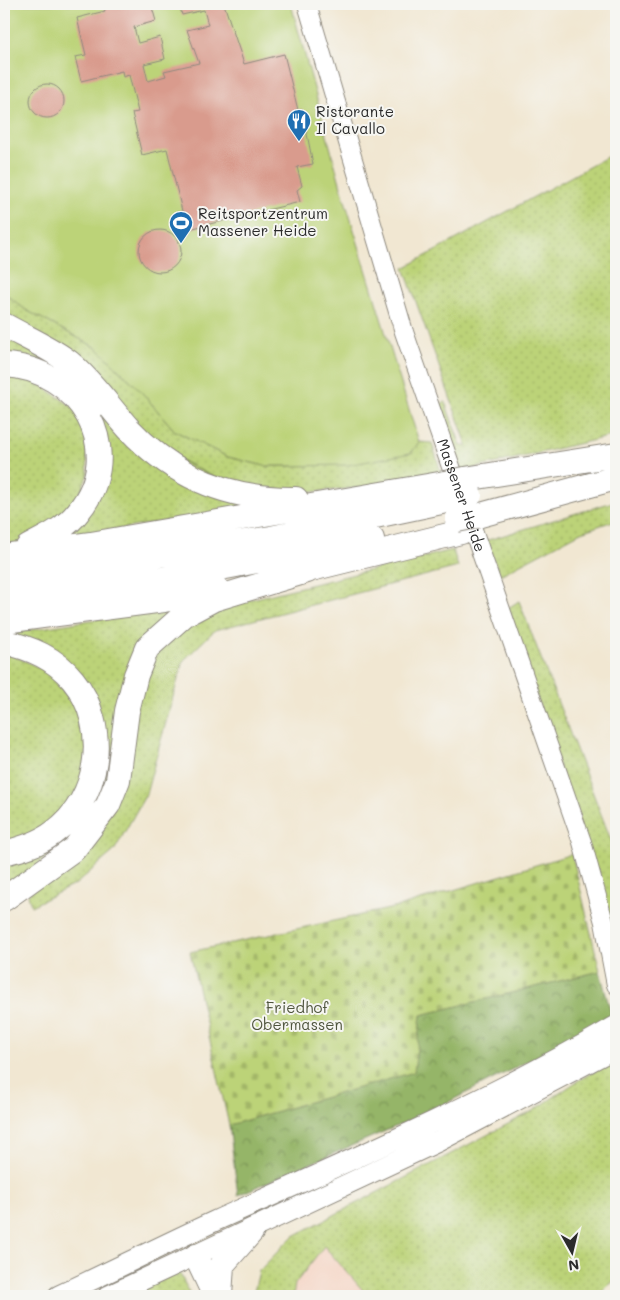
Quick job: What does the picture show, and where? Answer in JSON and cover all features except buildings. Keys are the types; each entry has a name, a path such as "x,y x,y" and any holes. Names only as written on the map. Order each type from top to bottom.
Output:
{"highway":[{"path":"4,325 69,362 92,384 128,428 150,450 182,473 213,487 246,496 282,500 343,499 463,506"},
{"path":"4,365 36,370 60,384 80,403 94,427 98,449 98,474 90,495 78,513 59,530 26,548 4,554"},
{"path":"4,601 163,579 276,559 463,506 616,455"},
{"path":"4,579 463,506 557,495 616,478"},
{"path":"4,554 90,544 343,499"},
{"path":"4,899 74,849 108,805 118,780 127,711 136,675 147,648 184,614 214,599 307,571 463,506"},
{"path":"4,621 164,600 307,571"},
{"path":"4,642 33,650 48,658 73,680 87,701 97,742 93,778 72,817 53,834 26,847 4,853"},
{"path":"220,1296 222,1265 252,1231"},
{"path":"189,1259 197,1296"},
{"path":"189,1259 216,1296"}],"main road":[{"path":"58,1296 451,1113 615,1027"},
{"path":"108,1296 252,1231 439,1142 616,1048"},
{"path":"181,1238 189,1259"}],"street":[{"name":"Massener Heide","path":"307,4 404,332 582,842 604,922 616,985"}],"shaded area":[{"path":"324,1246 369,1296 293,1296 295,1284"}],"green space":[{"name":"Reitsportzentrum Massener Heide","path":"4,4 291,4 343,194 419,442 411,453 348,465 265,466 228,457 175,431 138,388 97,348 26,310 4,293"},
{"path":"616,152 616,435 462,471 438,405 445,402 461,446 467,445 404,268"},
{"path":"4,293 26,310 97,348 138,388 175,431 228,457 265,466 291,466 411,453 419,442 432,443 442,475 367,487 299,493 221,481 175,458 4,317"},
{"path":"4,330 41,350 126,430 263,504 58,540 94,495 84,400 4,362"},
{"path":"4,374 29,377 73,407 85,429 88,474 72,512 24,542 4,547"},
{"path":"616,501 616,520 581,532 500,575 485,541"},
{"path":"453,550 458,567 215,630 183,661 146,794 114,851 76,884 31,906 28,894 90,845 141,685 155,654 179,627 215,608"},
{"path":"519,601 616,853 616,943 508,608"},
{"path":"191,604 173,615 118,742 94,817 4,893 4,863 86,811 96,708 4,634"},
{"path":"4,651 48,672 79,710 87,751 81,788 62,814 37,835 4,845"},
{"name":"Friedhof Obermassen","path":"572,854 600,971 421,1015 414,1072 229,1125 190,952 398,907"},
{"path":"600,971 612,1018 427,1113 238,1195 229,1125 414,1072 421,1015"},
{"path":"616,1059 616,1279 597,1296 368,1296 324,1246 295,1284 293,1296 253,1296 259,1271 292,1237 533,1111 579,1080"},
{"path":"179,1272 191,1296 126,1296"}],"place":[{"name":"Ristorante Il Cavallo","path":"299,142"},
{"name":"Reitsportzentrum Massener Heide","path":"181,244"}]}
